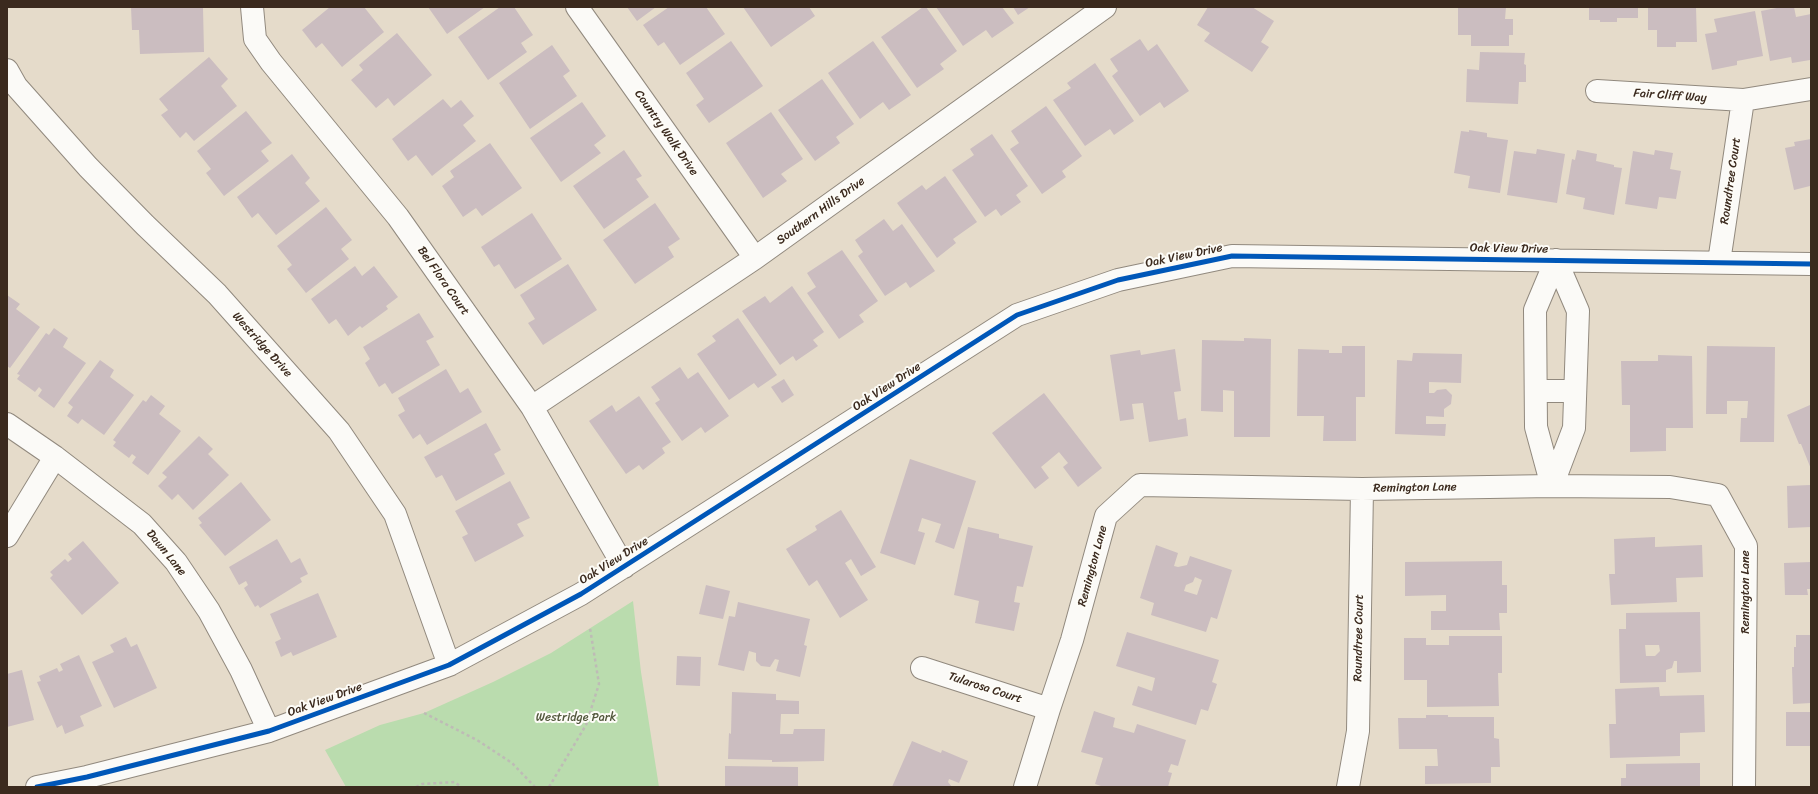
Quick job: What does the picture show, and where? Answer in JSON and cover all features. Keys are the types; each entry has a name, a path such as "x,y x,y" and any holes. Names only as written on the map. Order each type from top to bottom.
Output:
{"street":[{"name":"Bel Flora Court","path":"252,7 255,39 271,62 398,217 532,408 624,567"},
{"name":"Country Walk Drive","path":"577,7 755,258"},
{"name":"Southern Hills Drive","path":"532,408 755,258 1105,7"},
{"name":"Westridge Drive","path":"7,70 16,86 88,167 145,225 217,294 339,431 395,514 450,665"},
{"name":"Fair Cliff Way","path":"1597,91 1743,100 1811,89"},
{"name":"Roundtree Court","path":"1719,262 1743,100"},
{"name":"Oak View Drive","path":"37,787 87,777 269,731 450,665 581,594 1017,315 1118,280 1232,256 1811,264"},
{"path":"1552,486 1574,428 1578,311 1556,260"},
{"path":"1552,486 1536,427 1536,310 1556,260"},
{"path":"1536,391 1575,391"},
{"name":"Dawn Lane","path":"7,424 55,457 142,524 176,562 213,618 241,670 269,731"},
{"path":"7,536 55,457"},
{"name":"Remington Lane","path":"1025,787 1048,708 1072,640 1106,516 1140,485 1362,489 1552,486 1670,487 1718,495 1746,546 1744,787"},
{"name":"Roundtree Court","path":"1348,787 1358,731 1362,489"},
{"name":"Tularosa Court","path":"922,668 1048,708"}],"path":[{"path":"549,787 586,725 599,684 590,628"},
{"path":"424,713 478,740 512,763 535,787"},
{"path":"416,787 422,784 455,782 461,787"}],"green space":[{"name":"Westridge Park","path":"633,601 641,672 659,787 346,787 325,750 380,725 424,713 493,682 551,653"}],"building":[{"path":"131,7 203,8 204,52 140,54 139,30 132,30"},
{"path":"330,7 364,7 384,32 342,67 322,43 316,48 302,30"},
{"path":"428,7 485,7 447,34"},
{"path":"500,7 514,7 533,35 521,43 527,52 488,80 458,37"},
{"path":"627,7 656,7 637,21"},
{"path":"669,7 706,7 725,34 680,65 664,42 658,46 643,25"},
{"path":"743,7 809,7 815,16 771,47"},
{"path":"923,7 926,7 957,51 940,64 944,69 917,88 881,37"},
{"path":"936,7 1002,7 1014,23 992,38 986,30 963,46"},
{"path":"1013,7 1030,7 1018,15"},
{"path":"1208,7 1252,7 1274,21 1261,42 1269,47 1252,72 1204,41 1210,33 1197,25"},
{"path":"1458,7 1506,7 1505,19 1513,19 1513,35 1509,35 1509,46 1471,46 1471,35 1458,35"},
{"path":"1589,7 1638,7 1638,18 1617,18 1617,22 1600,22 1600,20 1589,20"},
{"path":"1648,7 1696,7 1697,42 1676,42 1676,47 1657,47 1657,30 1648,30"},
{"path":"1782,7 1794,7 1796,17 1811,14 1810,60 1792,63 1791,57 1770,61 1761,11"},
{"path":"1755,11 1763,56 1737,61 1737,65 1712,70 1705,34 1717,32 1714,19"},
{"path":"397,33 432,75 394,106 388,98 376,108 351,80 363,70 359,65"},
{"path":"1140,39 1148,51 1157,44 1189,91 1164,108 1160,102 1140,116 1112,76 1118,71 1110,59"},
{"path":"731,41 763,86 709,123 696,105 704,99 686,73"},
{"path":"873,41 911,95 889,110 883,102 860,119 828,73"},
{"path":"552,45 570,71 563,76 577,96 530,129 499,83"},
{"path":"1480,52 1525,53 1524,64 1526,65 1526,82 1519,82 1518,104 1466,102 1467,69 1479,70"},
{"path":"209,57 228,79 221,86 237,106 194,141 186,132 180,138 161,115 168,110 159,99"},
{"path":"1095,63 1134,121 1114,135 1110,129 1085,146 1053,100 1071,88 1067,83"},
{"path":"822,79 854,124 836,137 840,143 815,161 778,110"},
{"path":"443,99 451,108 461,100 474,116 463,125 476,141 432,176 416,155 408,161 392,139"},
{"path":"582,102 606,136 594,145 601,153 561,182 530,138"},
{"path":"1046,106 1082,156 1062,171 1066,177 1042,194 1010,149 1019,143 1011,131"},
{"path":"246,111 272,143 261,151 269,161 224,196 206,173 211,169 197,151"},
{"path":"771,112 803,159 781,174 787,181 763,198 726,143"},
{"path":"1469,130 1487,133 1487,137 1508,140 1500,193 1468,188 1470,176 1454,173 1461,131 1469,132"},
{"path":"992,134 1028,186 1016,195 1021,202 1001,216 996,209 985,217 952,170 974,155 970,149"},
{"path":"1811,139 1811,189 1810,186 1794,190 1785,148 1795,146 1794,142"},
{"path":"490,143 522,188 482,216 476,208 463,217 442,186 454,177 450,171"},
{"path":"1537,149 1565,154 1557,203 1507,195 1514,151 1536,154"},
{"path":"624,150 642,176 636,179 649,197 604,229 573,186"},
{"path":"1577,150 1597,154 1596,161 1622,168 1614,215 1583,209 1585,198 1566,194 1572,159 1575,160"},
{"path":"1655,150 1673,153 1670,169 1681,171 1676,199 1659,197 1657,209 1625,204 1633,151 1654,155"},
{"path":"292,154 310,178 305,183 320,201 276,235 258,213 252,218 237,197"},
{"path":"945,176 977,222 953,239 956,243 937,258 897,203 922,185 926,190"},
{"path":"655,203 680,239 668,247 674,257 635,284 603,240"},
{"path":"326,207 352,240 341,249 349,259 306,293 287,269 292,265 277,246"},
{"path":"532,213 562,259 515,289 499,264 494,267 481,247"},
{"path":"884,219 893,231 902,224 935,271 910,288 906,282 885,296 858,256 863,252 855,240"},
{"path":"842,250 878,301 859,315 864,322 839,339 807,293 816,287 807,273"},
{"path":"568,264 597,310 543,345 528,323 535,319 520,295"},
{"path":"355,266 362,276 374,266 398,297 386,306 388,309 362,328 360,326 348,336 336,319 329,324 311,299"},
{"path":"792,286 824,332 813,340 818,346 796,361 793,356 780,365 742,311 765,296 770,303"},
{"path":"7,295 20,304 16,309 40,327 10,368 7,366"},
{"path":"419,313 434,337 426,341 440,365 392,394 385,383 379,387 365,363 370,359 363,347"},
{"path":"738,318 777,375 758,388 754,383 729,400 697,354 716,341 712,336"},
{"path":"54,328 68,338 63,347 86,363 54,408 38,396 42,390 39,387 35,392 17,379 20,375 17,374 46,333 49,335"},
{"path":"1244,338 1271,339 1270,437 1234,437 1234,391 1223,390 1223,412 1201,411 1202,340 1244,341"},
{"path":"1342,346 1365,346 1365,397 1356,397 1356,441 1323,441 1324,416 1297,416 1298,349 1329,350 1329,353 1342,353"},
{"path":"1707,346 1775,347 1774,442 1740,442 1741,418 1747,418 1748,401 1727,401 1727,414 1706,414"},
{"path":"1175,349 1181,391 1174,392 1178,420 1186,418 1188,436 1149,442 1143,403 1132,404 1134,419 1120,421 1110,355 1140,350 1141,355"},
{"path":"1413,353 1462,354 1461,383 1429,382 1429,393 1446,389 1452,395 1451,404 1444,409 1444,417 1426,416 1426,424 1446,424 1445,436 1395,434 1397,360 1412,361"},
{"path":"1658,355 1692,356 1693,428 1666,428 1666,451 1630,452 1630,405 1622,405 1621,361 1658,361"},
{"path":"100,360 114,370 110,377 134,395 104,435 82,419 78,424 67,416 73,407 68,403"},
{"path":"680,367 688,379 698,372 729,416 705,433 701,427 682,441 655,403 660,400 651,387"},
{"path":"446,369 460,393 468,388 482,412 427,445 420,434 413,439 398,415 405,411 398,398"},
{"path":"784,379 794,395 782,403 771,387"},
{"path":"1044,393 1102,468 1078,487 1063,467 1068,463 1059,452 1041,467 1049,478 1035,489 992,433"},
{"path":"151,395 165,406 159,414 181,431 148,475 132,463 136,457 132,454 129,458 113,446 116,442 113,440 143,400 146,402"},
{"path":"639,396 671,442 662,448 665,453 643,470 639,465 626,474 589,421 612,405 616,412"},
{"path":"1810,405 1811,407 1811,469 1787,415"},
{"path":"486,423 501,450 494,454 505,474 456,501 442,475 436,478 424,457"},
{"path":"199,436 213,449 208,454 229,475 193,510 178,494 172,500 158,486 167,477 162,473"},
{"path":"910,459 976,481 954,549 935,542 941,524 922,518 918,531 925,533 915,565 880,553"},
{"path":"510,481 530,518 517,524 524,536 475,562 462,537 468,534 455,511"},
{"path":"241,482 271,520 225,556 199,525 202,523 198,518"},
{"path":"1810,485 1811,527 1788,528 1787,486"},
{"path":"841,510 876,567 861,576 851,559 845,563 868,600 840,618 817,580 809,586 786,549 817,530 815,526"},
{"path":"968,527 999,534 999,538 1033,546 1023,587 1017,586 1014,602 1020,603 1014,631 975,623 979,601 954,595"},
{"path":"1655,537 1655,547 1702,545 1703,577 1676,578 1677,602 1611,605 1609,574 1615,574 1614,539"},
{"path":"277,539 291,563 300,558 308,574 300,578 302,582 260,608 258,605 255,607 244,588 248,585 246,581 239,585 229,567"},
{"path":"83,541 119,583 82,615 50,578 53,575 50,572 65,559 68,562 72,559 68,554"},
{"path":"1156,545 1178,553 1174,566 1178,567 1187,565 1190,556 1232,570 1217,619 1211,617 1206,632 1151,615 1154,603 1140,598","holes":["1195,577 1202,580 1197,595 1184,591 1186,585 1193,582"]},
{"path":"1502,561 1502,585 1507,585 1507,613 1499,613 1500,630 1431,630 1431,611 1446,611 1446,595 1405,596 1405,562"},
{"path":"1811,562 1811,589 1807,589 1808,595 1785,595 1784,563"},
{"path":"706,585 730,591 723,619 699,614"},
{"path":"318,593 337,637 293,656 291,652 281,657 275,642 281,639 270,614"},
{"path":"738,602 810,619 804,645 807,646 800,677 776,671 779,660 775,659 770,667 761,666 756,661 756,653 749,651 744,671 718,665 729,616 735,617"},
{"path":"1700,612 1701,672 1677,673 1677,661 1674,661 1672,668 1666,670 1666,682 1620,683 1619,629 1626,629 1626,613","holes":["1645,645 1659,645 1660,651 1655,656 1646,656"]},
{"path":"1127,632 1219,660 1212,682 1217,684 1208,711 1201,709 1196,725 1132,705 1138,686 1152,691 1155,678 1116,666"},
{"path":"1796,635 1811,635 1811,703 1793,704 1792,667 1794,667 1794,647 1796,647"},
{"path":"1449,636 1502,636 1502,673 1498,673 1499,706 1427,707 1427,680 1404,680 1404,638 1426,638 1426,645 1449,645"},
{"path":"126,637 131,647 137,644 157,688 114,708 92,662 114,652 110,645"},
{"path":"79,655 102,706 80,716 84,726 65,734 62,725 57,728 37,682 41,681 39,676 57,668 59,672 63,670 60,664"},
{"path":"677,656 701,657 700,686 676,685"},
{"path":"22,670 34,720 7,727 7,674"},
{"path":"1659,687 1660,696 1704,695 1705,732 1680,733 1680,756 1610,758 1609,724 1616,724 1615,689"},
{"path":"732,692 776,694 776,700 799,701 799,714 781,714 780,734 793,734 794,729 825,729 824,761 772,762 772,760 728,759 729,733 731,734"},
{"path":"1094,711 1115,718 1113,727 1134,733 1137,724 1186,740 1178,766 1171,764 1168,772 1172,773 1168,787 1104,787 1095,784 1103,758 1081,752"},
{"path":"1786,712 1811,712 1811,746 1786,746"},
{"path":"1426,715 1448,715 1448,717 1494,717 1494,738 1499,739 1500,767 1491,767 1491,783 1425,784 1425,766 1438,766 1437,749 1399,749 1398,718 1426,718"},
{"path":"912,741 941,753 942,750 968,761 959,783 949,779 948,782 952,787 892,787"},
{"path":"1700,763 1700,787 1621,787 1621,778 1626,778 1626,764"},
{"path":"725,766 798,767 798,787 725,787"}],"cycle path":[{"path":"37,787 87,777 269,731 449,665 581,594 1017,315 1118,280 1232,256 1811,264"}]}
